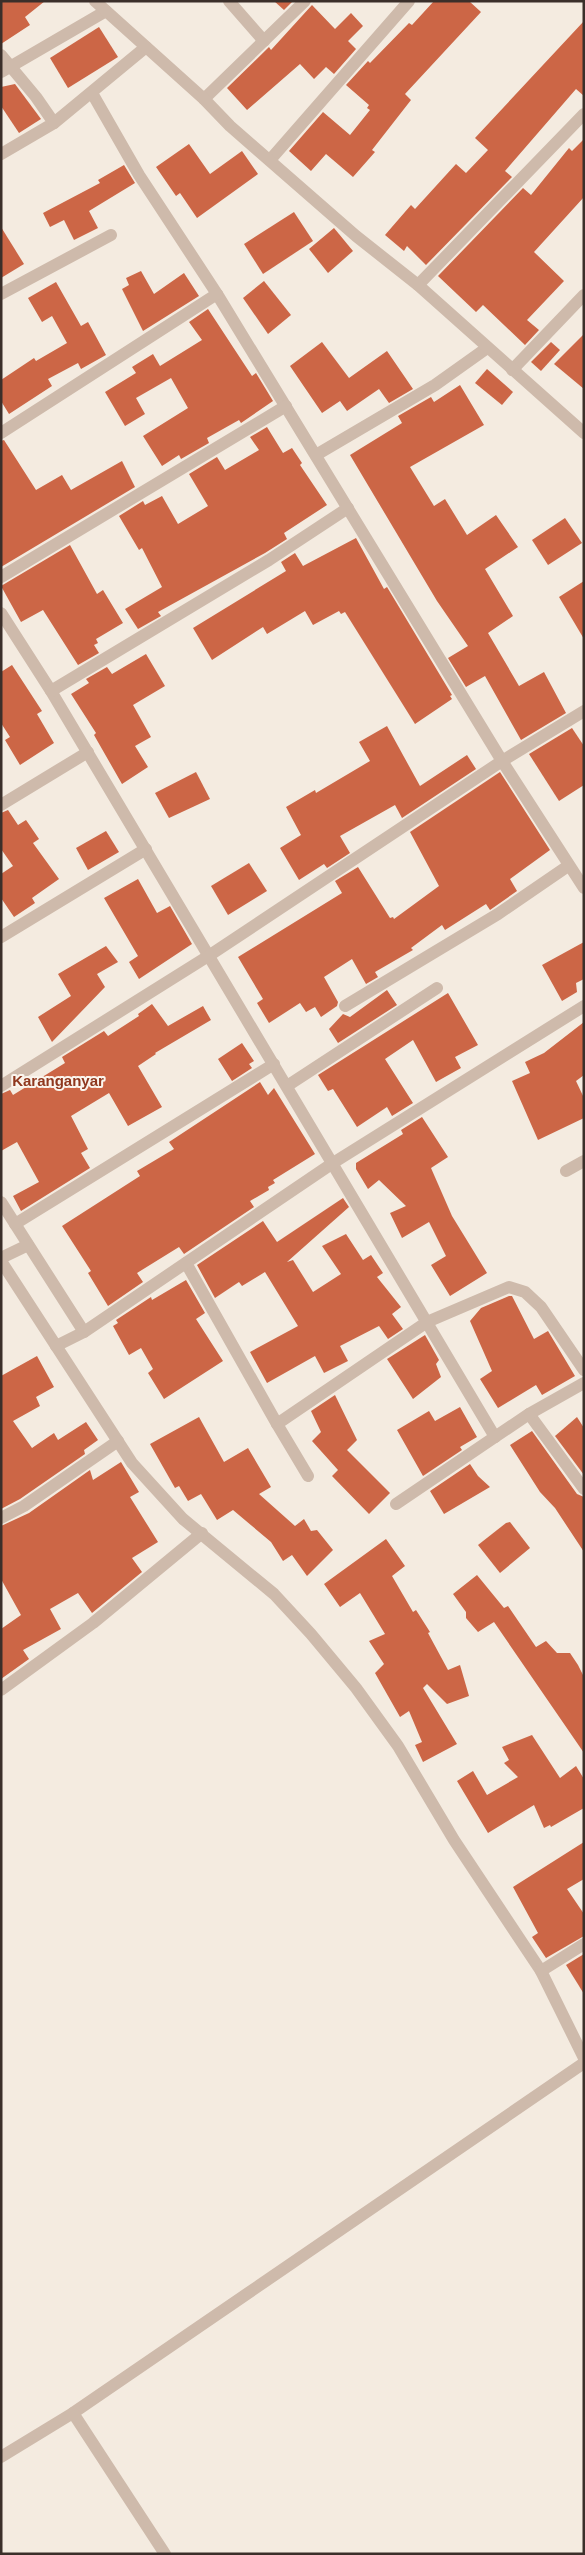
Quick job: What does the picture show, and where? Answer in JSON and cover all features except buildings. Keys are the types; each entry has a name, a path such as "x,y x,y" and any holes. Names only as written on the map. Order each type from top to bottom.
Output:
{"street":[{"path":"95,1 204,99 230,126 343,225 418,285 584,433"},
{"path":"229,1 264,41"},
{"path":"204,99 305,1"},
{"path":"270,160 409,1"},
{"path":"6,69 106,11"},
{"path":"1,154 54,123 146,47"},
{"path":"1,55 6,69 54,123"},
{"path":"92,93 139,175 217,294 502,760 568,866 584,888"},
{"path":"418,285 584,114"},
{"path":"1,294 111,235"},
{"path":"1,432 217,294"},
{"path":"512,370 584,295"},
{"path":"316,455 435,385 487,348"},
{"path":"1,577 286,406"},
{"path":"51,691 252,570 348,508"},
{"path":"1,613 51,691 210,955 495,1437"},
{"path":"1,1086 210,955 502,760 584,711"},
{"path":"1,805 88,752"},
{"path":"1,936 146,849"},
{"path":"345,1006 498,914 568,866"},
{"path":"287,1086 437,988"},
{"path":"59,1344 81,1333 333,1163 584,1006"},
{"path":"15,1224 274,1064"},
{"path":"566,1171 584,1161"},
{"path":"1,1202 81,1333"},
{"path":"28,1245 1,1260 59,1344 132,1463 183,1519 274,1594 311,1634 356,1688 398,1746 454,1840 541,1971 584,2058"},
{"path":"186,1263 308,1476"},
{"path":"277,1424 427,1322 509,1287 525,1292 541,1307 584,1370"},
{"path":"396,1504 529,1414 584,1383"},
{"path":"529,1414 584,1489"},
{"path":"1,1518 24,1506 118,1441"},
{"path":"1,1690 93,1623 202,1533"},
{"path":"541,1971 584,1944"},
{"path":"1,2457 73,2413 584,2063"},
{"path":"73,2413 165,2554"}],"district":[{"name":"Karanganyar","path":"58,1081"}]}
